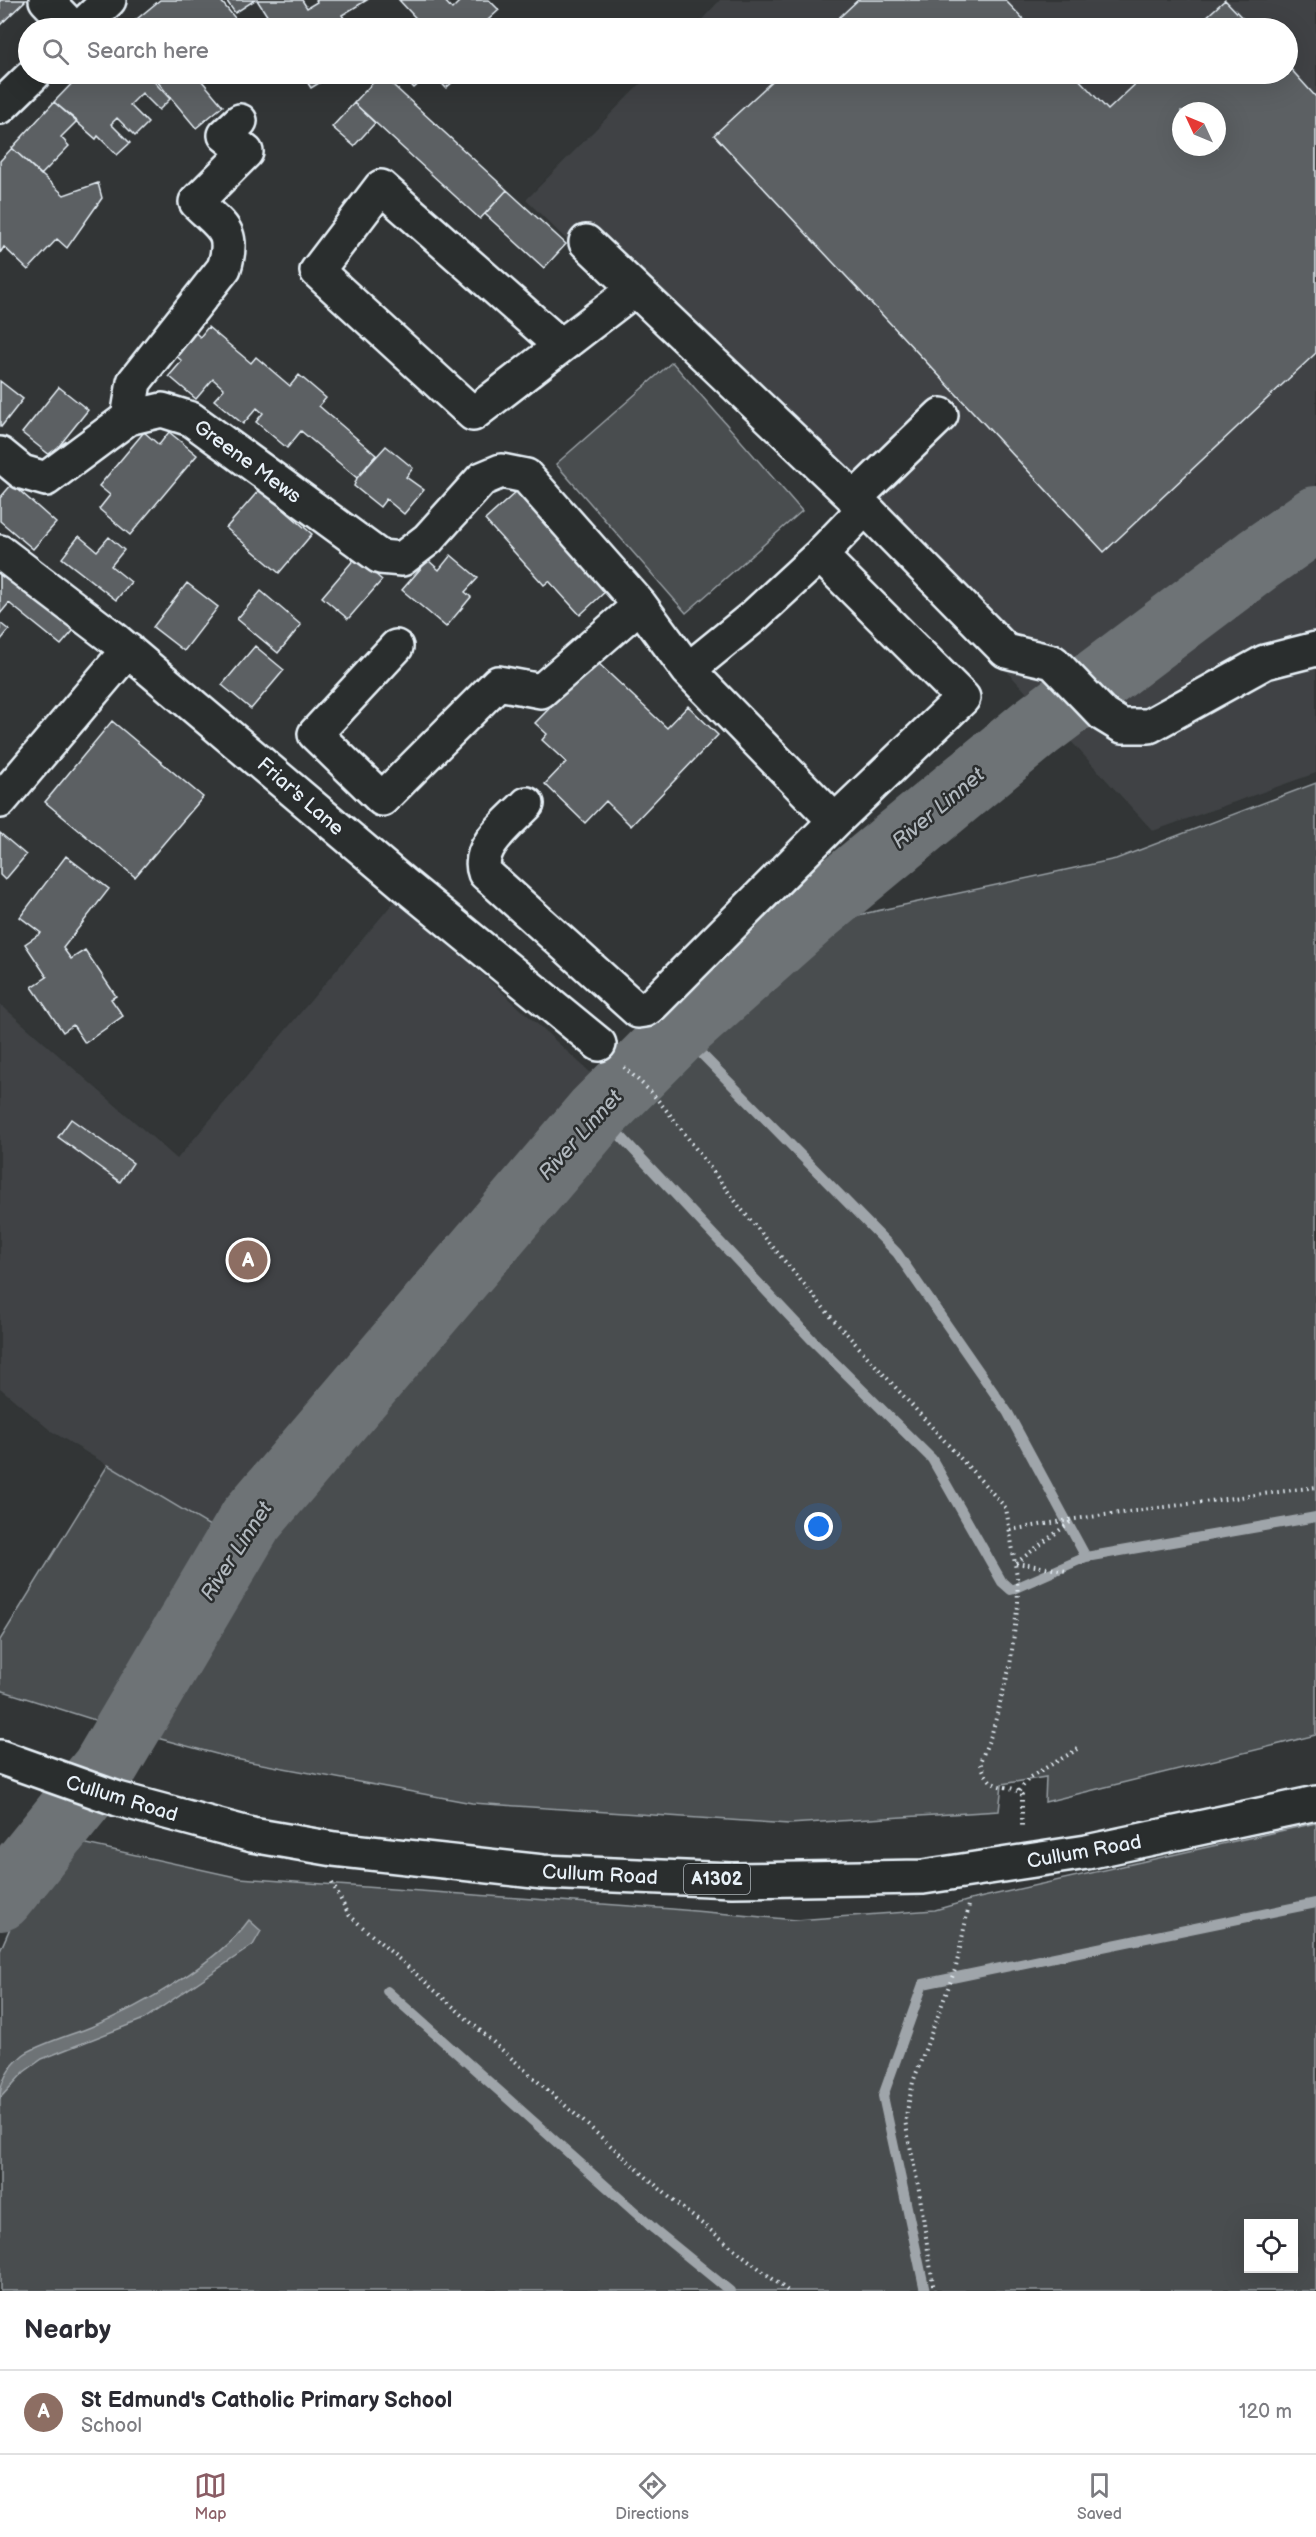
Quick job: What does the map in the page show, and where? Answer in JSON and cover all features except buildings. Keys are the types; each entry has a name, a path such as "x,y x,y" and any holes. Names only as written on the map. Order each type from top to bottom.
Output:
{"street":[{"path":"46,0 63,18"},
{"path":"90,18 109,0"},
{"path":"0,107 24,84"},
{"path":"128,418 134,382 224,268 230,250 227,233 196,202 246,152 225,135 240,121"},
{"path":"561,346 381,187 317,271 472,414 561,346 635,289"},
{"path":"586,242 860,504 1006,651 1053,662 1104,715 1122,726 1149,726 1265,662 1316,649"},
{"name":"Greene Mews","path":"0,454 22,472 46,479 128,418 162,410 191,419 380,557 402,559 428,539 482,479 501,471 526,476 640,605 688,670 835,821"},
{"path":"688,670 753,617 820,555 860,504 941,415"},
{"name":"Friar's Lane","path":"0,552 128,650 405,885 611,1055"},
{"path":"526,804 488,848 483,866 485,873 638,1011 652,1005 835,821 963,698 820,555"},
{"path":"396,647 315,734 382,799 498,683 541,691 640,605"},
{"path":"0,801 128,650"},
{"name":"Cullum Road","path":"0,1757 118,1799 252,1836 334,1849 543,1872 732,1880 923,1878 1087,1852 1316,1803"}],"path":[{"path":"611,1055 651,1092 742,1210 832,1318 1006,1508 1016,1563 1018,1602 1010,1666 992,1733 980,1762 986,1778 1002,1788 1019,1791 1022,1795 1021,1833"},
{"path":"1010,1530 1075,1518 1316,1487"},
{"path":"1016,1563 1075,1518"},
{"path":"1016,1563 1066,1571"},
{"path":"1019,1791 1030,1777 1078,1749"},
{"path":"334,1849 326,1874 349,1916 677,2204 788,2291"},
{"path":"934,2291 919,2190 905,2121 913,2082 956,1967 970,1900"}],"shaded area":[{"path":"720,0 1316,0 1316,773 1153,831 1003,667 526,200 640,84 1298,84 1298,18 703,18"},
{"path":"672,362 802,511 686,613 556,464"},
{"path":"1316,783 1316,1735 1045,1802 1046,1777 1002,1784 999,1811 789,1824 472,1803 235,1759 120,1728 0,1690 0,1640 108,1465 255,1553 394,1373 638,1104 835,920 1116,859"},
{"path":"398,897 626,1105 255,1554 51,1431 0,1388 0,1004 177,1159"},
{"path":"1316,1823 1316,2291 0,2291 0,1951 50,1836 240,1878 796,1920 935,1910 970,1900"}],"water":[{"path":"44,1825 68,1835 0,1916 0,1878"},
{"path":"249,1920 261,1931 253,1945 144,2019 42,2059 24,2072 0,2098 6,2075 23,2055 111,2018 154,1996 218,1952"}],"waterway":[{"name":"River Linnet","path":"0,1898 104,1769 251,1520 598,1112 679,1031 815,910 1035,728 1259,559 1316,519"},
{"path":"679,1031 897,1253 1008,1413 1086,1557"},
{"path":"598,1112 812,1340 932,1459 1002,1582 1011,1590 1086,1557 1316,1517"},
{"path":"925,2291 883,2096 923,1984 1316,1903"},
{"path":"387,1991 654,2229 730,2291"}],"place":[{"name":"St Edmund's Catholic Primary School","path":"248,1260"}]}
